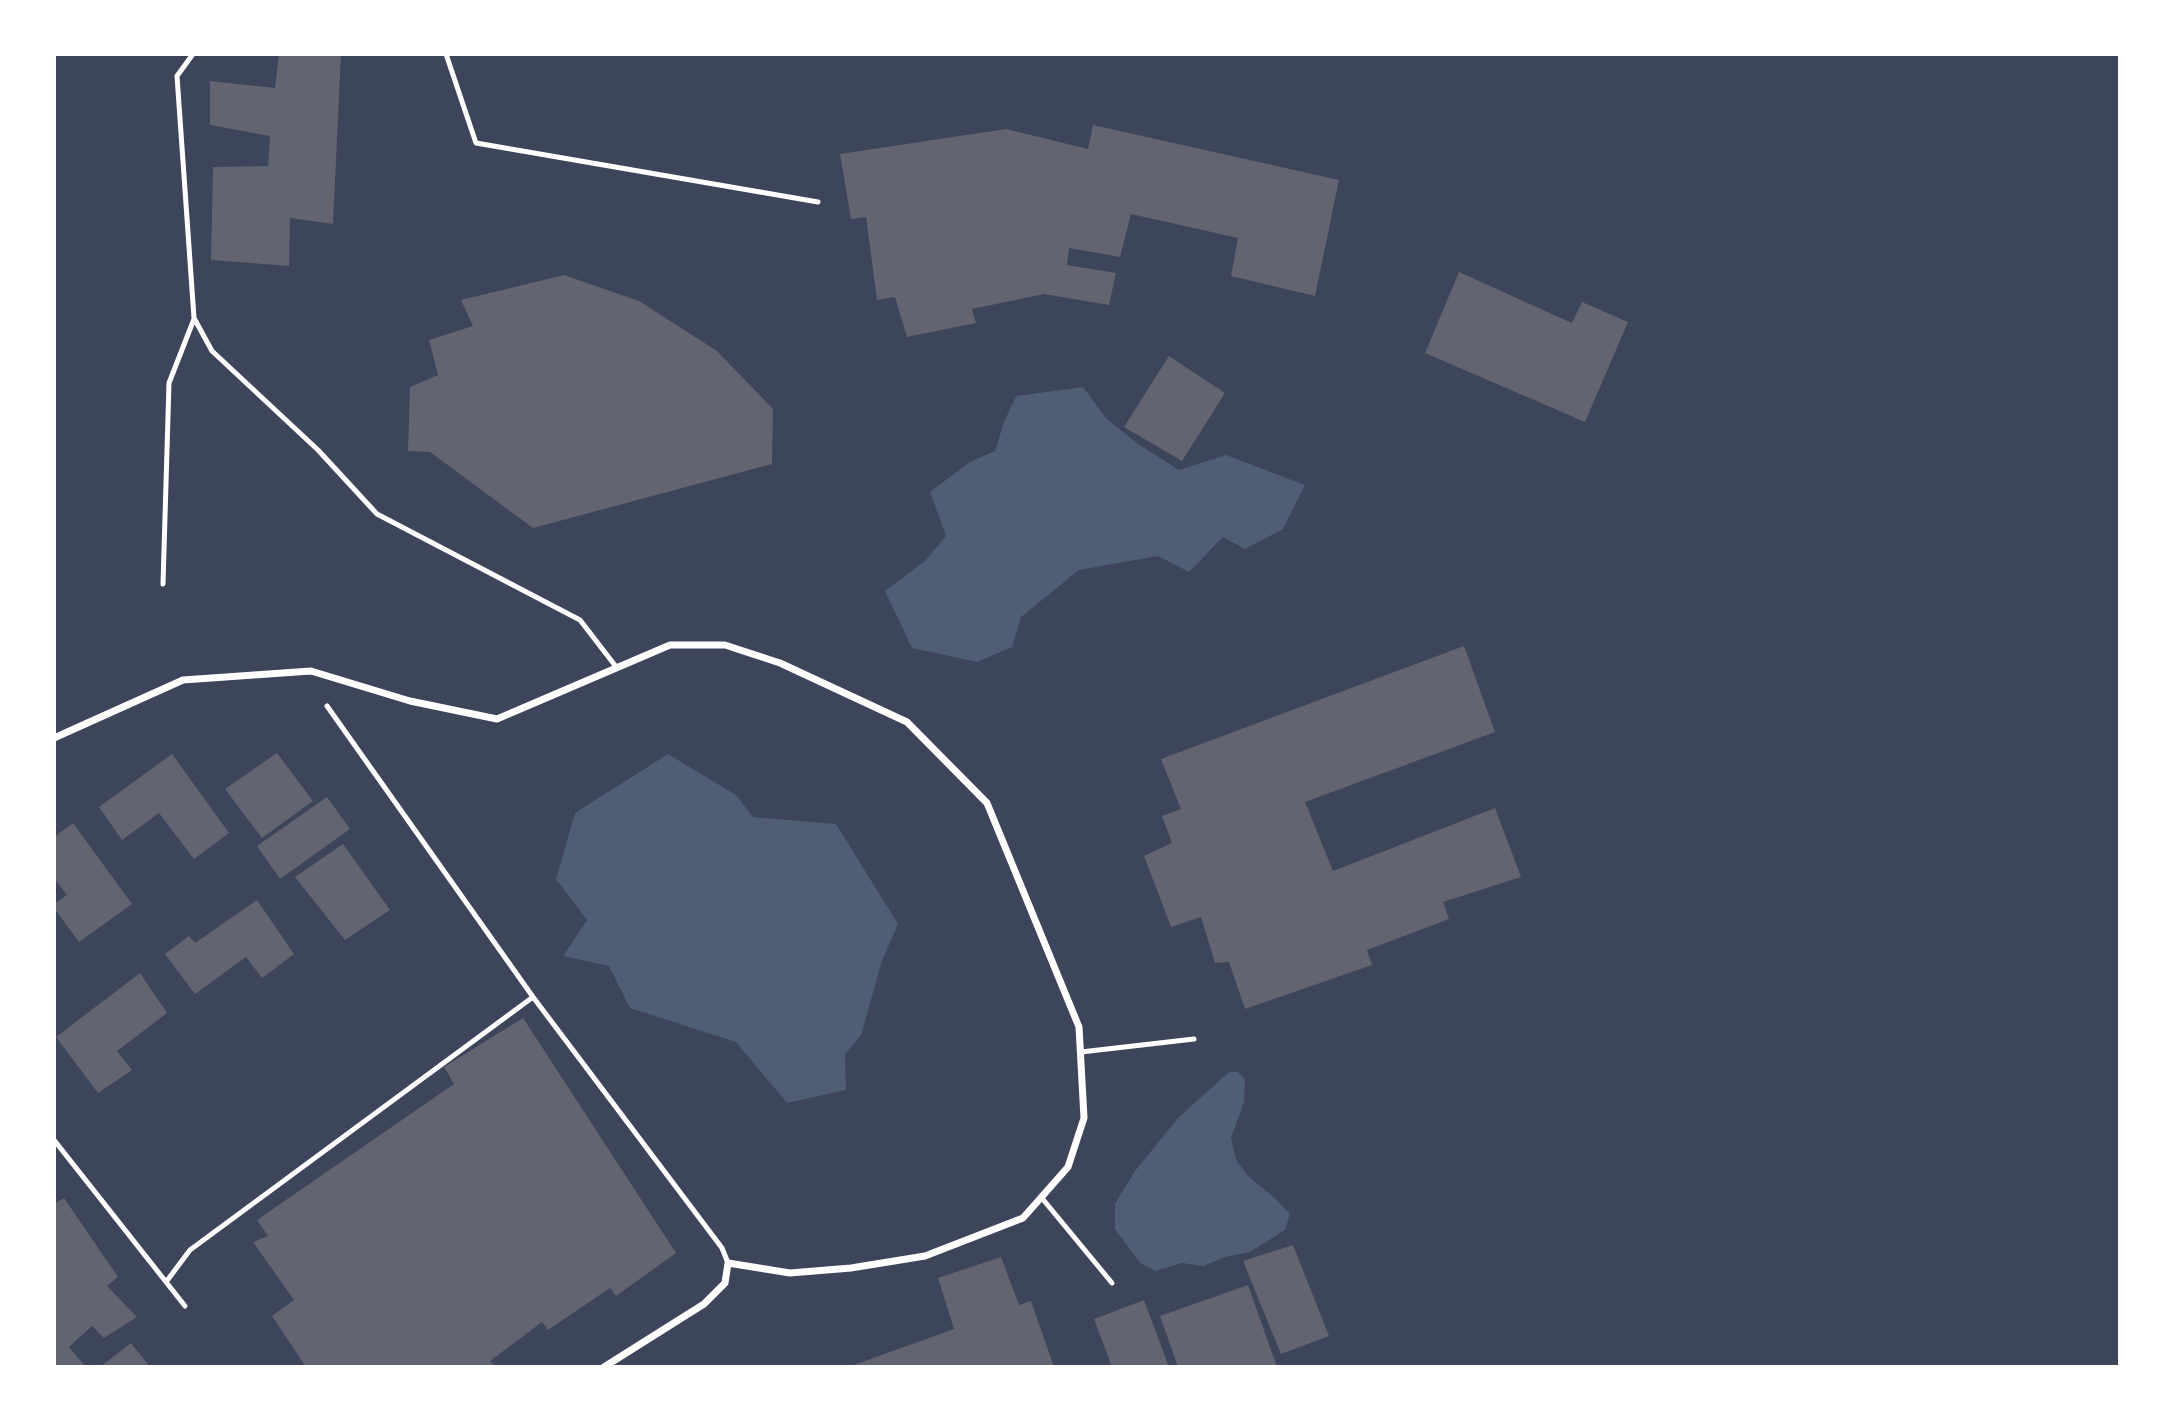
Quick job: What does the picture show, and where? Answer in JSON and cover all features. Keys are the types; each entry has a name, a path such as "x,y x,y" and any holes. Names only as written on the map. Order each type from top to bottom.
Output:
{"street":[{"path":"54,738 183,680 310,671 410,701 497,719 670,645 725,645 780,663 907,722 987,803 1079,1027 1084,1118 1068,1167 1023,1218 925,1256 850,1268 790,1273 728,1263 724,1283 704,1304 604,1367"}],"lane":[{"path":"193,54 177,76 194,318 212,351 318,450 377,514 580,620 617,668"},
{"path":"446,54 475,144 818,202"},
{"path":"163,584 169,383 194,318"},
{"path":"327,706 533,997 722,1248 728,1263"},
{"path":"166,1282 190,1250 533,997"},
{"path":"1080,1052 1194,1039"},
{"path":"54,1140 185,1306"},
{"path":"1041,1197 1112,1283"}],"shaded area":[{"path":"54,54 2120,54 2120,1367 54,1367"},
{"path":"1083,387 1106,418 1138,444 1179,470 1226,455 1305,485 1283,529 1245,549 1223,537 1189,572 1158,556 1079,570 1021,617 1012,647 977,662 912,648 885,591 925,561 946,536 930,492 970,462 995,451 1016,396"},
{"path":"668,754 736,795 753,817 836,824 898,924 882,961 861,1035 845,1054 846,1090 787,1103 736,1042 630,1008 609,966 563,956 587,920 556,879 575,813"},
{"path":"1229,1072 1238,1072 1245,1079 1244,1102 1231,1138 1236,1160 1249,1177 1290,1214 1285,1230 1250,1252 1225,1257 1203,1266 1182,1263 1156,1271 1140,1263 1115,1229 1115,1204 1135,1171 1178,1118"}],"building":[{"path":"279,54 341,54 333,224 290,218 289,266 211,260 213,167 268,166 270,136 210,125 210,81 275,88"},
{"path":"1093,125 1339,180 1315,296 1231,276 1238,238 1131,214 1120,257 1069,248 1067,265 1116,273 1109,305 1044,294 972,309 976,323 907,337 895,297 877,300 866,217 851,219 840,154 1006,129 1088,149"},
{"path":"1459,272 1572,323 1582,302 1628,322 1585,422 1425,353"},
{"path":"564,275 639,301 717,351 773,409 772,464 533,528 430,452 408,451 410,387 438,375 429,340 473,326 461,300"},
{"path":"1169,356 1225,393 1182,461 1124,427"},
{"path":"1464,646 1495,732 1305,802 1333,871 1495,808 1521,877 1443,902 1449,919 1367,950 1372,965 1245,1009 1229,962 1215,963 1201,917 1171,927 1144,856 1172,843 1162,816 1181,809 1161,759"},
{"path":"277,753 313,801 262,838 225,789"},
{"path":"172,754 229,833 194,859 159,813 122,840 99,807"},
{"path":"327,797 350,829 280,879 257,846"},
{"path":"73,823 132,904 79,942 54,908 54,904 67,895 54,878 54,837"},
{"path":"343,844 390,910 345,940 295,877"},
{"path":"257,900 294,954 262,978 246,957 195,994 165,954 189,936 195,943"},
{"path":"140,973 167,1013 117,1051 132,1070 98,1093 56,1037"},
{"path":"523,1018 676,1253 616,1296 610,1288 548,1330 542,1322 490,1361 495,1367 306,1367 272,1316 294,1300 253,1242 268,1236 257,1220 454,1084 444,1067"},
{"path":"64,1198 118,1277 107,1286 137,1317 104,1338 92,1326 69,1347 86,1367 54,1367 54,1204"},
{"path":"1293,1245 1329,1336 1281,1354 1243,1261"},
{"path":"1001,1257 1019,1305 1031,1301 1054,1367 848,1367 954,1329 938,1278"},
{"path":"1248,1285 1277,1367 1178,1367 1160,1316"},
{"path":"1144,1300 1169,1367 1112,1367 1094,1319"},
{"path":"131,1343 150,1367 100,1367"}]}
